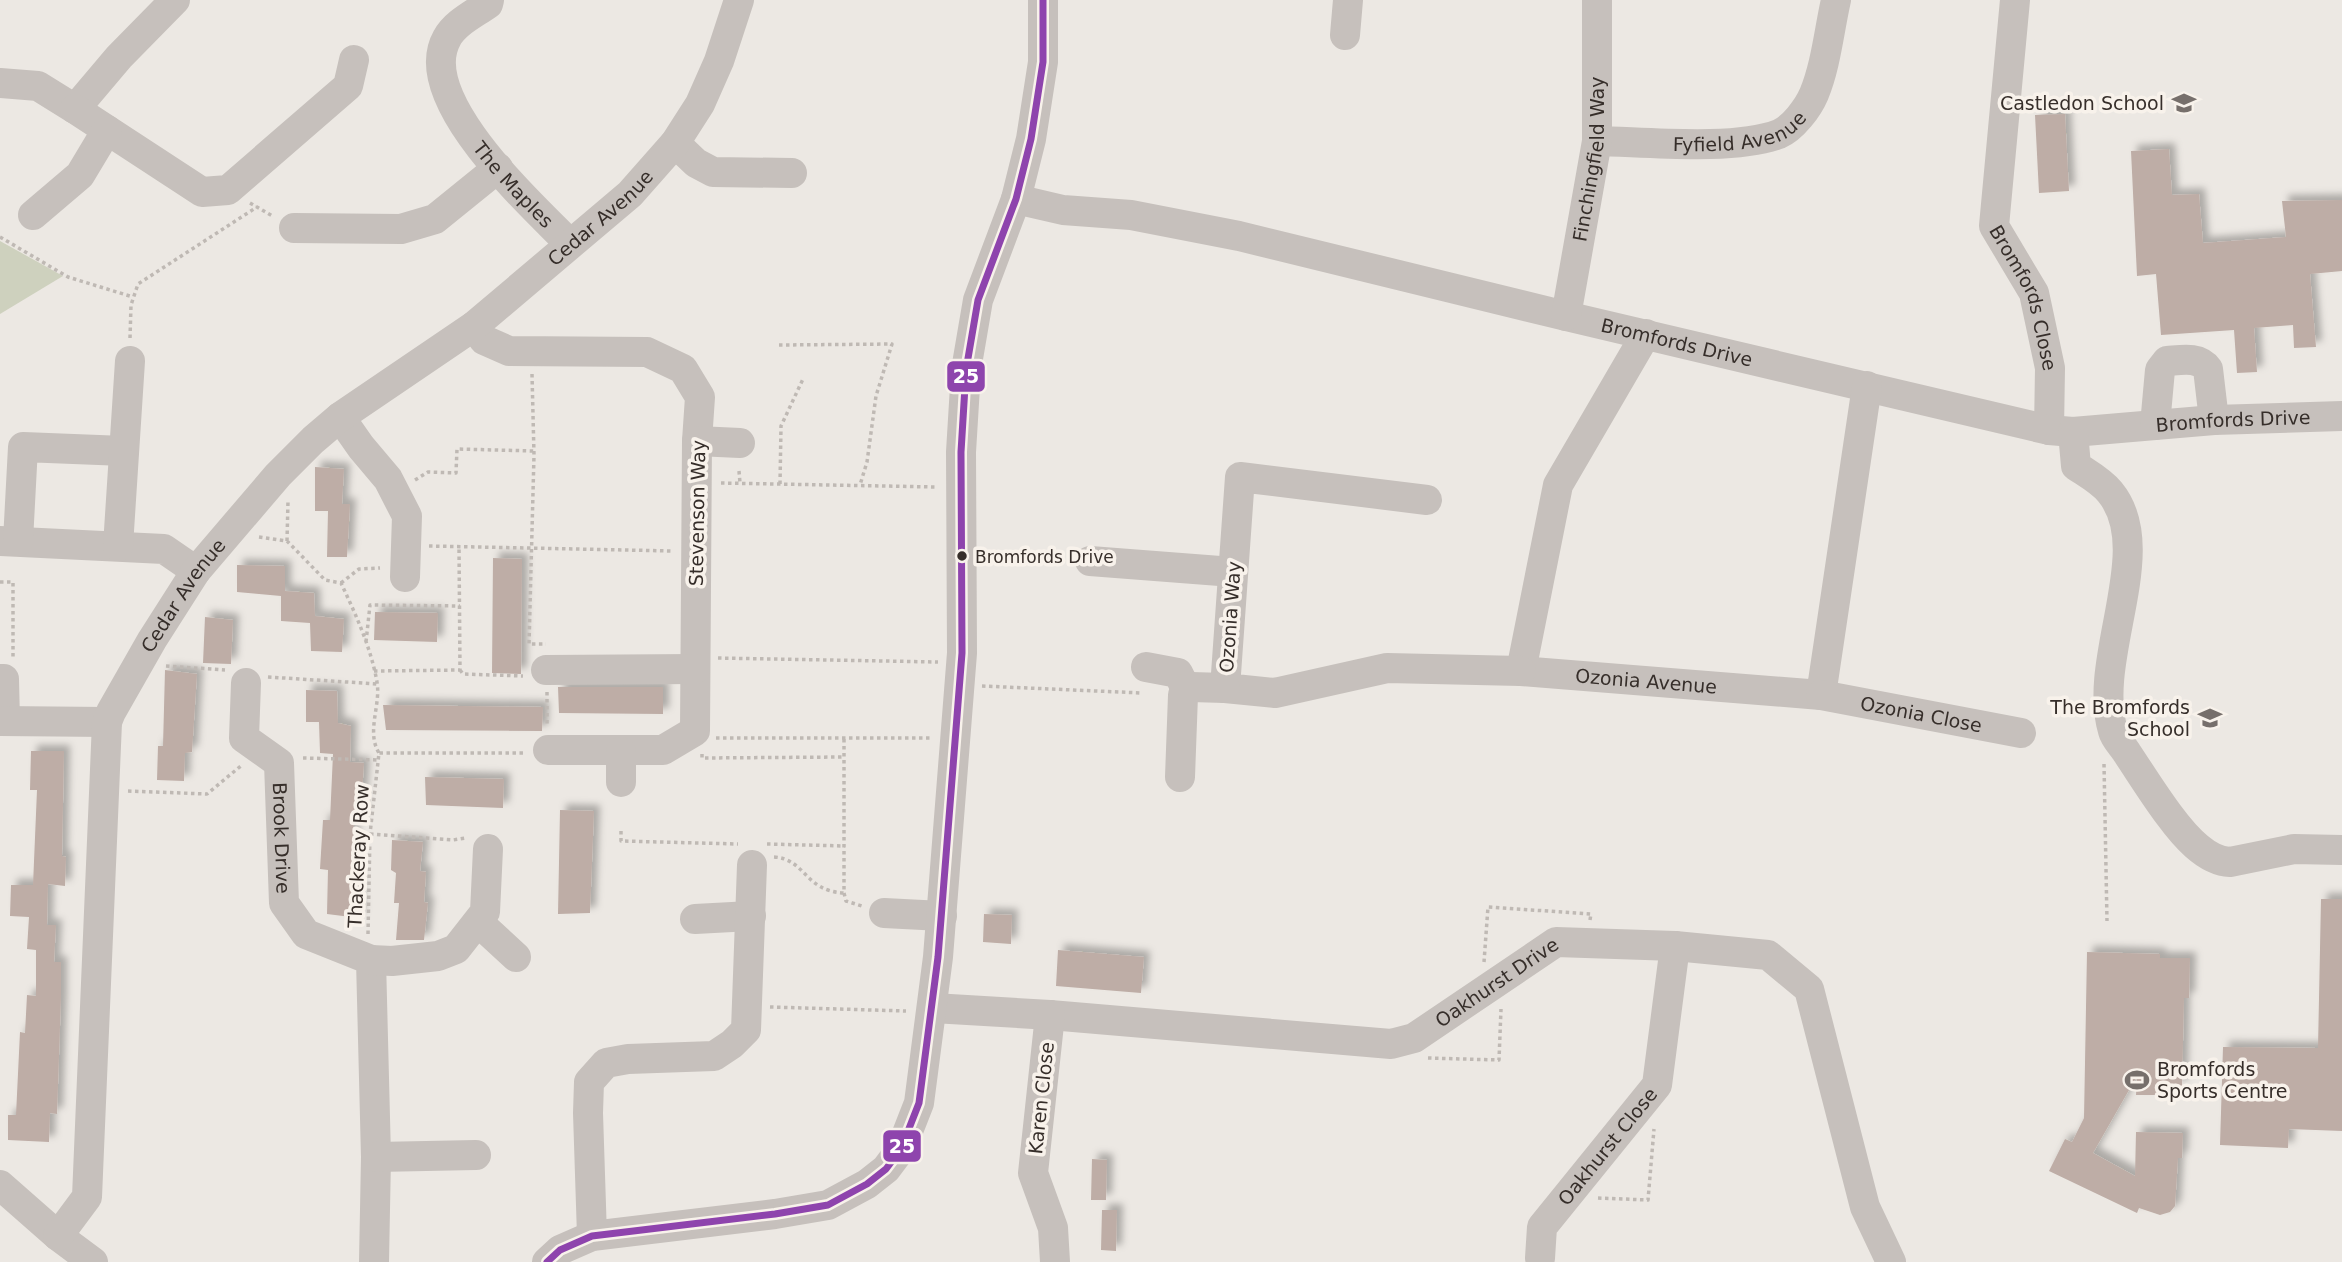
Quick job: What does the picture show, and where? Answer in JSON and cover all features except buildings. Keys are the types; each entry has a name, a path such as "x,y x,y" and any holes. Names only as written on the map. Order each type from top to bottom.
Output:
{"street":[{"path":"75,109 119,57 175,0"},
{"name":"The Maples","path":"489,0 488,4 459,23 446,38 439,66 444,86 461,122 498,169 569,244"},
{"path":"547,1262 560,1250 592,1236 828,1205 867,1184 886,1169 901,1149 919,1103 933,1010 942,916 960,673 961,452 966,370 978,300 1016,199 1039,101 1044,0"},
{"path":"1345,35 1348,0"},
{"name":"Finchingfield Way","path":"1566,316 1597,142 1598,0"},
{"name":"Fyfield Avenue","path":"1597,142 1737,141 1781,133 1804,112 1814,94 1836,0"},
{"name":"Bromfords Close","path":"2015,0 1994,226 2034,293 2061,431 2076,466 2097,479 2110,492 2122,512 2126,527 2127,562 2108,675 2108,703 2113,733"},
{"name":"Cedar Avenue","path":"58,1236 87,1197 107,722 140,660 195,571 278,475 340,417 474,326 630,194 674,143 699,104 719,61 738,3"},
{"path":"0,83 38,86 202,192 228,190 348,86 354,60"},
{"path":"33,215 80,175 107,130"},
{"path":"674,143 696,163 713,172 792,173"},
{"path":"294,228 401,229 435,219 498,169"},
{"name":"Bromfords Drive","path":"1016,199 1063,209 1131,215 1239,236 1566,316 2061,431 2214,420 2342,416"},
{"name":"Stevenson Way","path":"474,326 484,340 509,351 647,352 683,369 700,397 696,472 695,663 699,735"},
{"path":"1521,671 1558,485 1646,334"},
{"path":"2155,425 2160,370 2167,361 2197,360 2204,363 2208,369 2214,420"},
{"path":"118,546 131,361"},
{"path":"1821,695 1867,386"},
{"path":"340,417 360,447 388,479 407,516 406,564"},
{"path":"697,441 740,457"},
{"path":"124,451 23,447 9,541 164,549 195,571"},
{"name":"Ozonia Way","path":"1427,500 1240,477 1225,688 1275,693 1387,668 1521,671"},
{"path":"1090,561 1233,572"},
{"path":"550,673 695,663"},
{"path":"1146,667 1178,673 1184,692 1180,777"},
{"name":"Ozonia Avenue","path":"1521,671 1821,695"},
{"path":"2,679 2,721 107,722"},
{"name":"Brook Drive","path":"246,683 244,738 270,757 284,903 306,934 371,960 392,961 447,953 456,949 485,912 488,849"},
{"path":"1184,692 1191,687 1225,688"},
{"name":"Ozonia Close","path":"1821,695 2021,733"},
{"path":"2113,733 2173,821 2212,858 2230,862 2294,849 2342,850"},
{"path":"548,750 663,750 699,735"},
{"path":"621,752 621,782"},
{"path":"592,1236 587,1113 589,1082 606,1063 628,1059 714,1056 746,1030 751,851"},
{"path":"884,913 942,916"},
{"path":"695,919 751,916"},
{"path":"478,922 516,957"},
{"name":"Oakhurst Drive","path":"933,1010 1051,1014 1391,1044 1414,1038 1556,942 1675,946 1768,956 1809,989 1865,1207 1891,1262"},
{"name":"Oakhurst Close","path":"1540,1258 1542,1227 1657,1085 1675,946"},
{"path":"371,960 376,1157 374,1262"},
{"name":"Karen Close","path":"1051,1014 1033,1173 1053,1228 1055,1262"},
{"path":"376,1157 476,1155"},
{"path":"0,1185 58,1236 93,1262"}],"path":[{"path":"228,190 294,228"},
{"path":"131,361 131,305 138,284 257,207"},
{"path":"0,237 68,276 134,297"},
{"path":"779,345 892,344 876,396 867,462 860,485"},
{"path":"379,753 536,753 548,750 550,673 555,644 529,644 534,451 531,351"},
{"path":"780,484 780,426 803,379"},
{"path":"395,492 428,472 456,473 457,449 534,451"},
{"path":"740,457 740,483"},
{"path":"696,472 707,473 715,483 946,487"},
{"path":"278,475 289,487 288,541"},
{"path":"235,527 250,536 288,541 325,580 341,583 359,569 406,564 459,546 696,551"},
{"path":"459,546 460,670 463,674 550,673"},
{"path":"0,582 13,582 13,672 2,679"},
{"name":"Thackeray Row","path":"341,583 360,625 378,684 373,744 379,753 370,834 368,945 371,960"},
{"path":"366,645 370,605 460,606"},
{"path":"140,660 152,665 225,670 246,683 257,676 378,684"},
{"path":"695,663 960,673 1184,692"},
{"path":"374,671 460,670"},
{"path":"2108,920 2104,748 2113,733"},
{"path":"843,757 702,758 699,735 844,739 956,738"},
{"path":"844,739 845,901 884,913"},
{"path":"104,791 207,794 270,757 378,760"},
{"path":"621,831 621,841 751,851 845,846"},
{"path":"370,834 453,840 467,838 488,849"},
{"path":"751,851 796,864 813,883 823,889 844,892"},
{"path":"1418,1058 1499,1059 1494,984 1483,978 1488,907 1591,914 1590,943"},
{"path":"748,1006 933,1010"},
{"path":"1566,1197 1648,1200 1654,1123"}],"green space":[{"path":"0,241 63,276 0,314"}],"transit line":[{"name":"25","path":"547,1262 560,1250 592,1236 828,1205 867,1184 886,1169 901,1149 919,1103 938,957 962,653 961,452 966,370 978,300 1016,199 1031,139 1043,62 1043,0"}],"place":[{"name":"Castledon School","path":"2184,103"},
{"name":"Bromfords Drive","path":"962,556"},
{"name":"The Bromfords School","path":"2210,718"},
{"name":"Bromfords Sports Centre","path":"2137,1080"}]}
